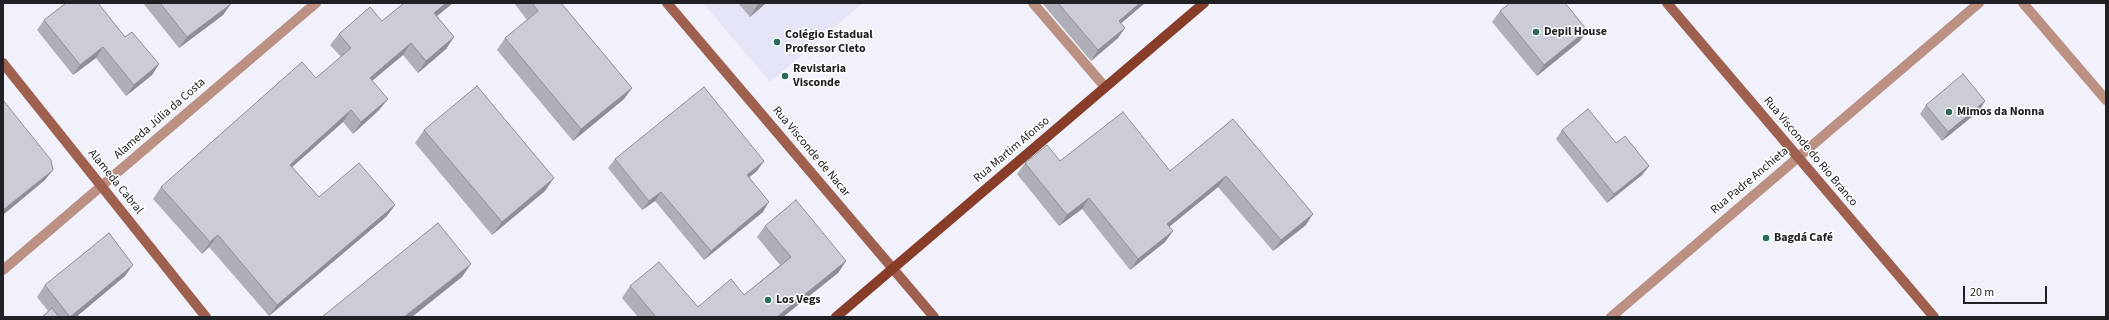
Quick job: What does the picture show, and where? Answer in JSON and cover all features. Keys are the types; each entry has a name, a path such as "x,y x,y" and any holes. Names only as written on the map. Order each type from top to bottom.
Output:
{"main road":[{"name":"Rua Martim Afonso","path":"836,317 1204,3"}],"street":[{"name":"Alameda Júlia da Costa","path":"3,270 316,3"},
{"name":"Rua Visconde de Nacar","path":"667,3 934,317"},
{"path":"1033,3 1105,88"},
{"name":"Rua Visconde do Rio Branco","path":"1667,3 1934,317"},
{"name":"Rua Padre Anchieta","path":"1611,317 1979,3"},
{"path":"2023,3 2106,100"},
{"name":"Alameda Cabral","path":"3,63 206,317"}],"shaded area":[{"name":"Colégio Estadual Professor Cleto","path":"703,3 863,3 770,82"}],"building":[{"path":"66,3 98,3 125,37 132,32 159,64 134,85 103,47 80,65 44,20"},
{"path":"160,3 231,3 231,4 187,37"},
{"path":"404,3 446,3 434,13 454,37 426,61 411,43 370,78 388,99 361,122 351,110 290,165 319,197 359,163 395,205 277,305 218,235 210,242 161,187 302,62 316,78 351,48 339,34 370,7 382,21"},
{"path":"532,3 561,3 632,88 581,129 505,38 538,11"},
{"path":"1058,3 1140,3 1119,21 1125,28 1098,50"},
{"name":"Depil House","path":"1510,3 1565,3 1587,30 1544,65 1500,11"},
{"name":"Mimos da Nonna","path":"1963,74 1985,101 1948,132 1926,105"},
{"path":"477,86 554,178 502,222 424,130"},
{"path":"704,87 764,161 747,175 769,202 711,251 661,192 649,201 615,159"},
{"path":"3,100 51,160 53,170 3,210"},
{"path":"1588,109 1616,143 1625,136 1649,166 1614,194 1562,130"},
{"path":"1123,112 1170,171 1233,119 1313,214 1281,240 1226,176 1167,224 1173,231 1138,259 1089,198 1067,215 1025,163 1047,145 1060,161"},
{"path":"796,200 846,261 777,317 656,317 630,286 659,262 698,307 731,279 744,295 791,257 765,226"},
{"path":"438,223 471,264 404,317 322,317"},
{"path":"109,233 133,265 70,317 45,285"},
{"path":"52,308 59,317 42,317"}],"place":[{"name":"Depil House","path":"1536,32"},
{"name":"Colégio Estadual Professor Cleto","path":"777,42"},
{"name":"Revistaria Visconde","path":"785,76"},
{"name":"Mimos da Nonna","path":"1949,112"},
{"name":"Bagdá Café","path":"1766,238"},
{"name":"Los Vegs","path":"768,300"}]}
